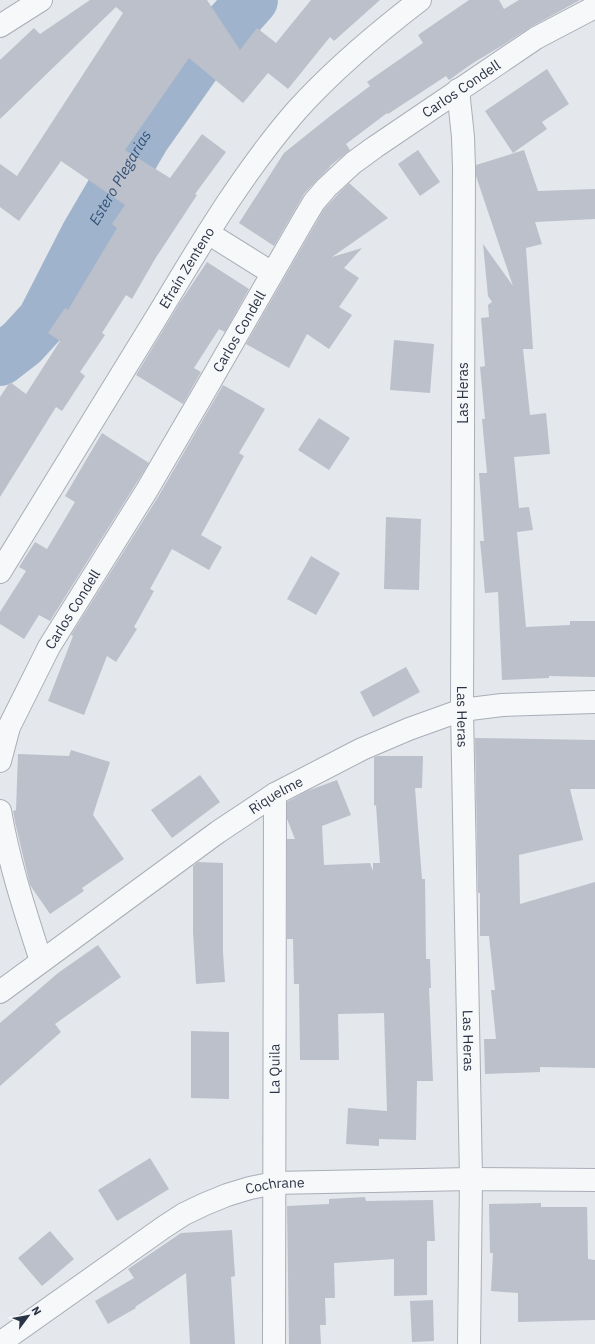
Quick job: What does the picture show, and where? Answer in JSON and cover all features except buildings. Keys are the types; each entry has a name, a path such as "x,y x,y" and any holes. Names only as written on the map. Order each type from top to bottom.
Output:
{"street":[{"path":"0,26 41,0"},
{"name":"Efraín Zenteno","path":"0,572 208,233 256,163 297,110 342,65 420,0"},
{"name":"Carlos Condell","path":"0,761 10,727 49,646 151,483 314,202 353,162 536,38 595,7"},
{"name":"Las Heras","path":"458,90 464,137 462,710 471,1179 469,1344"},
{"path":"208,233 272,273"},
{"name":"Riquelme","path":"0,992 218,832 275,794 362,749 409,729 462,710 502,706 595,702"},
{"name":"La Quila","path":"274,1344 275,794"},
{"path":"0,811 5,841 15,878 41,961"},
{"name":"Cochrane","path":"0,1343 184,1214 227,1195 250,1188 274,1183 471,1179 595,1180"}],"waterway":[{"name":"Estero Plegarias","path":"0,360 22,343 43,320 86,236 144,137 199,59 252,0"}]}
